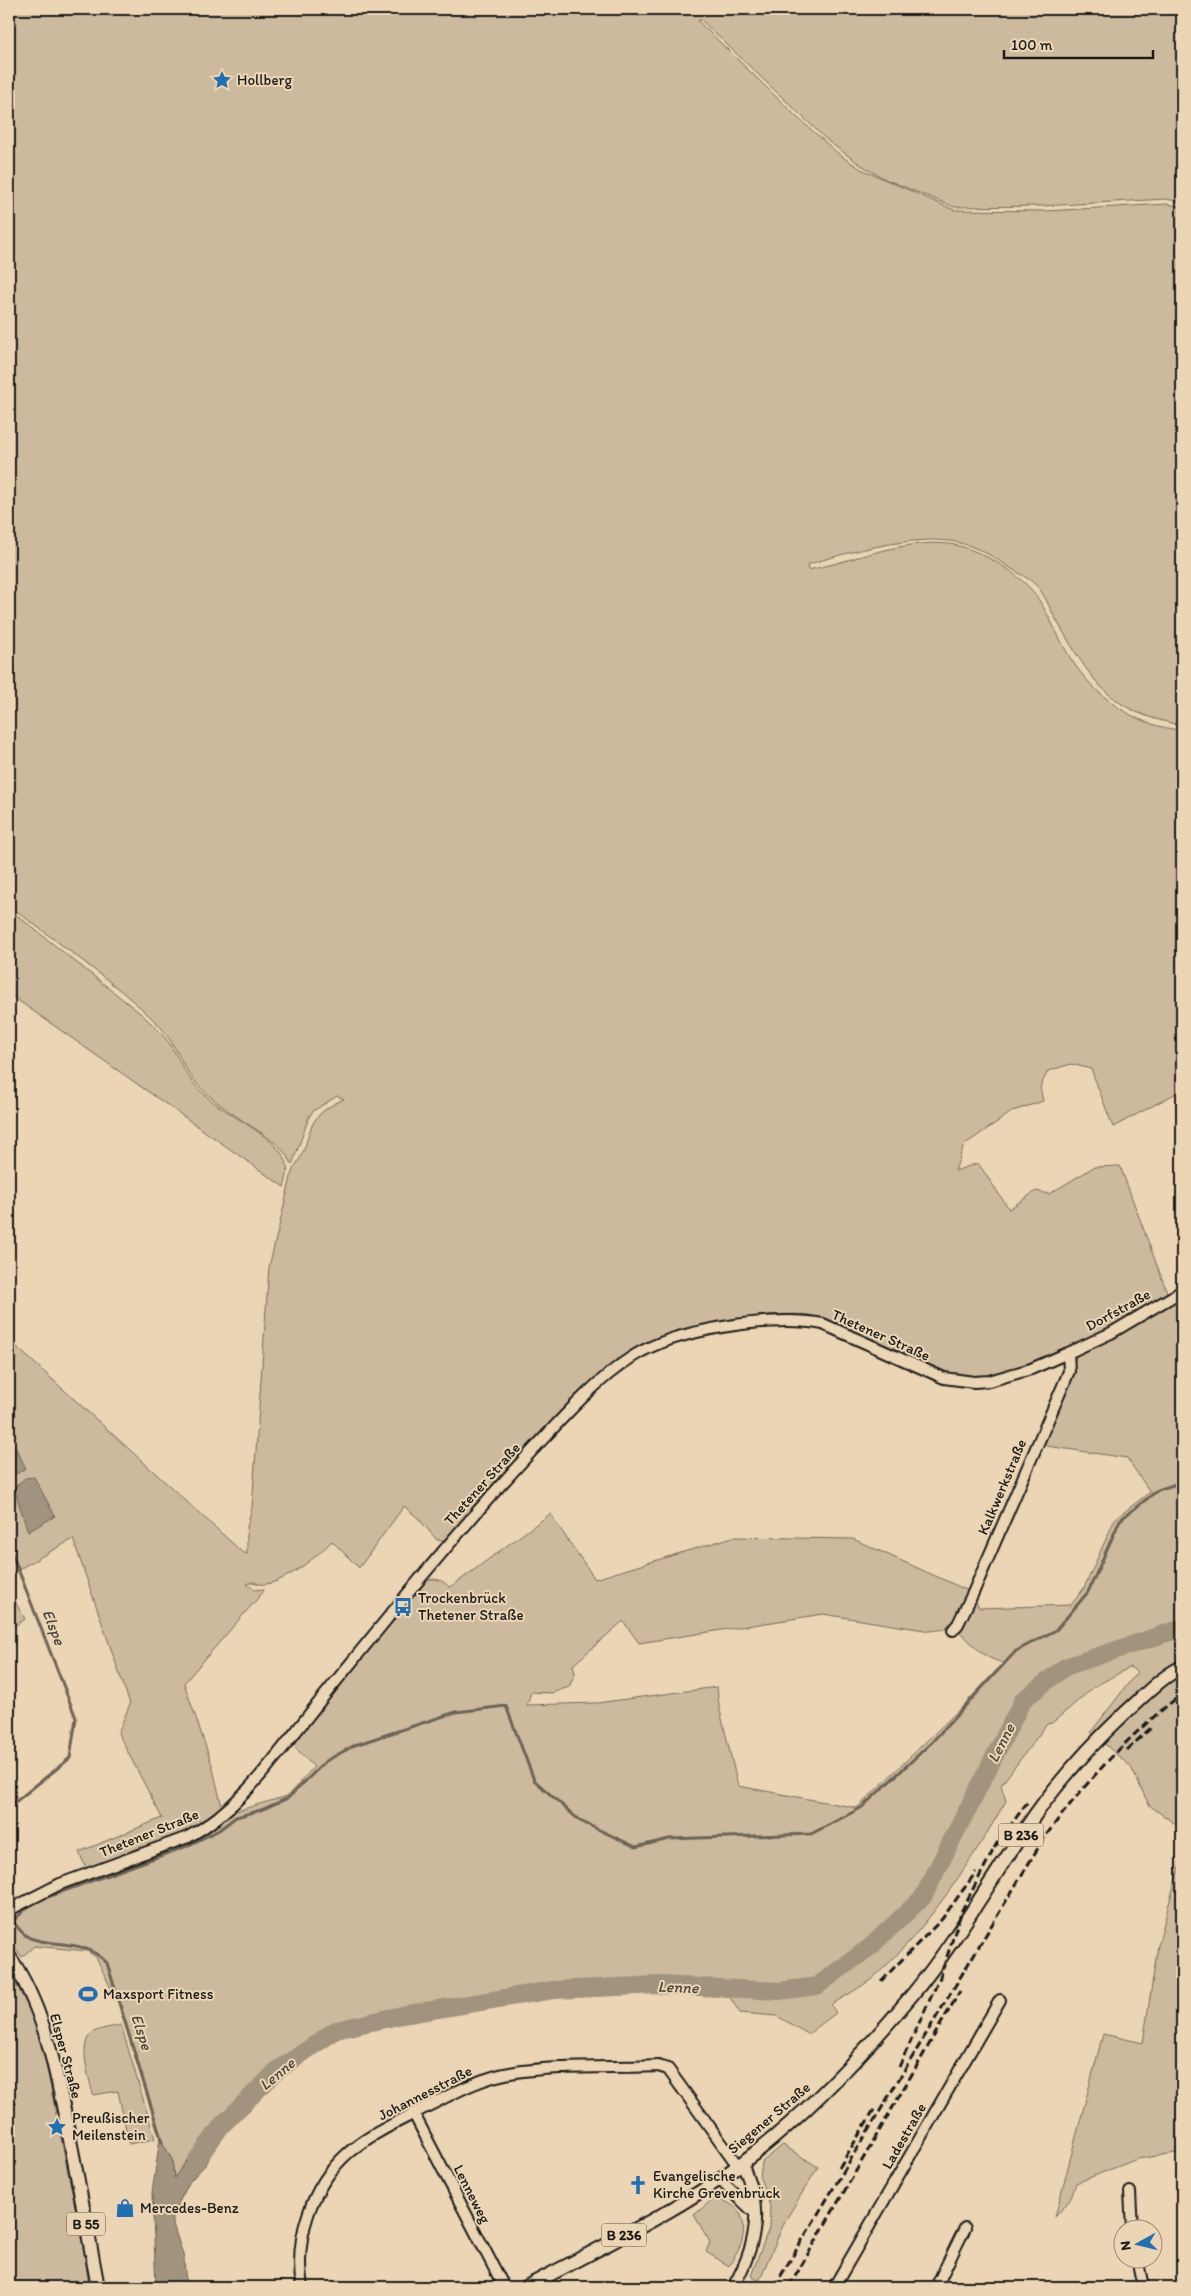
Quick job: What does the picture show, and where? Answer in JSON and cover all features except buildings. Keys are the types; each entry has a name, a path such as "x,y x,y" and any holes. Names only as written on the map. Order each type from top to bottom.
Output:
{"main road":[{"name":"Siegener Straße","path":"526,2287 659,2216 719,2178 740,2164 819,2098 886,2026 951,1944 1026,1827 1052,1792 1106,1732 1140,1700 1182,1666"},
{"name":"Elsper Straße","path":"9,1956 34,2000 47,2038 74,2161 98,2287"}],"street":[{"name":"Dorfstraße","path":"1068,1353 1111,1333 1182,1291"},
{"name":"Thetener Straße","path":"12,1908 60,1884 188,1837 223,1814 288,1740 480,1506 599,1381 632,1357 665,1340 687,1335 789,1321 823,1324 924,1370 944,1378 964,1381 989,1381 1031,1369 1068,1353"},
{"name":"Kalkwerkstraße","path":"953,1630 958,1624 973,1593 1065,1381 1068,1371 1068,1353"},
{"name":"Ladestraße","path":"834,2287 1000,2000"},
{"name":"Johannesstraße","path":"302,2287 300,2268 303,2234 312,2201 326,2176 349,2153 388,2127 476,2082 510,2073 658,2066 668,2069 675,2076 740,2164 754,2200 754,2238 733,2287"},
{"name":"Lenneweg","path":"414,2114 504,2287"},
{"path":"719,2178 755,2213"},
{"path":"1130,2192 1131,2218"},
{"path":"936,2287 965,2228"},
{"path":"1139,2268 1143,2287"}],"shaded area":[{"path":"9,9 1182,9 1182,202 1166,199 1042,206 954,207 885,179 861,165 829,142 700,19 698,21 799,119 840,155 861,169 954,210 1045,211 1168,204 1182,207 1182,725 1157,720 1136,712 1105,691 1092,677 1036,585 978,549 956,542 921,540 861,550 807,565 808,570 895,548 931,543 960,546 984,555 1018,577 1034,593 1069,656 1090,684 1103,696 1132,716 1148,723 1182,730 1182,1090 1113,1127 1091,1069 1071,1064 1048,1071 1040,1087 1043,1101 1013,1111 964,1145 955,1171 978,1163 1009,1209 1036,1191 1049,1194 1094,1167 1120,1166 1168,1295 1100,1334 1047,1360 1021,1370 997,1376 975,1378 940,1372 906,1359 841,1326 809,1315 774,1315 702,1326 660,1337 641,1345 614,1364 445,1541 437,1540 418,1518 404,1506 359,1568 332,1541 307,1563 284,1578 272,1583 262,1584 254,1582 247,1584 255,1590 263,1589 264,1591 184,1683 212,1765 222,1807 197,1827 86,1868 79,1852 162,1818 118,1733 130,1704 73,1539 12,1573 9,1566 9,1477 21,1458 9,1436 9,1340 242,1552 247,1554 247,1527 252,1507 269,1267 293,1169 305,1148 310,1130 320,1114 344,1099 337,1096 313,1111 309,1117 292,1165 278,1145 227,1110 199,1086 164,1031 140,1007 104,977 9,905"},
{"path":"9,909 157,1028 168,1041 186,1073 200,1091 269,1140 278,1149 287,1164 287,1176 284,1187 9,994"},
{"path":"1182,1297 1182,1829 1149,1805 1131,1767 1091,1732 1137,1672 1130,1667 1094,1687 1052,1723 1047,1724 1001,1785 1006,1801 978,1848 946,1895 912,1939 893,1959 873,1978 831,2005 836,2013 808,2034 777,2016 740,2013 723,1987 710,1982 656,1979 343,2027 299,2056 219,2134 187,2160 174,2179 172,2160 160,2138 118,2003 96,1957 87,1951 34,1946 22,1957 9,1938 9,1917 74,1883 195,1840 210,1832 233,1812 287,1796 314,1767 291,1743 423,1583 433,1579 440,1580 449,1587 455,1584 550,1514 595,1579 733,1537 853,1539 971,1592 979,1608 1071,1605 1084,1588 1115,1519 1150,1492 1127,1458 1040,1445 1078,1353 1135,1326","holes":["823,1614 931,1631 958,1631 977,1649 994,1660 1003,1663 964,1705 857,1808 738,1786 719,1706 717,1687 597,1703 527,1705 531,1692 552,1693 569,1687 575,1673 573,1665 623,1621 639,1643"]},
{"path":"9,1436 26,1468 10,1478 9,1477"},
{"path":"34,1477 55,1516 28,1532 14,1488 25,1478"},
{"path":"9,1591 25,1619 9,1629"},
{"path":"1182,1830 1182,2152 1137,2159 1076,2183 1070,2200 1055,2217 1103,2034 1143,2043 1158,1945 1180,1863"},
{"path":"9,1971 33,2016 42,2045 84,2251 89,2287 9,2287"},
{"path":"121,2025 155,2139 129,2144 118,2091 93,2095 87,2071 85,2052 89,2037 94,2032"},
{"path":"219,2134 207,2163 190,2181 173,2214 173,2224 184,2258 186,2287 156,2287 152,2193 160,2138 172,2160 174,2178 187,2160"},
{"path":"783,2145 818,2167 785,2221 759,2281 751,2276 769,2228 770,2206 760,2178 762,2162"},
{"path":"713,2199 722,2201 735,2208 743,2220 744,2227 741,2244 729,2266 706,2252 710,2242 694,2215"}],"waterway":[{"path":"39,1900 187,1846 219,1830 236,1817 261,1810 288,1798 326,1761 355,1745 456,1712 506,1706 534,1780 580,1821 636,1847 669,1839 811,1834 861,1808 931,1743 1016,1651 1056,1630 1088,1592 1120,1520 1158,1490 1182,1482"},
{"name":"Elspe","path":"9,1546 76,1718 70,1758 9,1807"},
{"name":"Lenne","path":"196,2161 222,2125 278,2070 336,2030 402,2015 553,1990 660,1985 779,1991 817,1986 870,1947 923,1897 1023,1700 1065,1667 1182,1628"},
{"path":"13,1921 33,1902"},
{"name":"Elspe","path":"9,1915 15,1925 30,1938 89,1950 107,1963 162,2142"}],"railway":[{"path":"774,2287 1044,1838 1075,1798 1125,1743 1182,1694"},
{"path":"1127,1750 1153,1726"},
{"path":"994,1848 1029,1800"},
{"path":"899,2067 941,1975 962,1910 997,1843"},
{"path":"881,1981 942,1919 976,1872"},
{"path":"789,2287 960,1991"},
{"path":"839,2168 875,2108"}],"place":[{"name":"Hollberg","path":"222,80"},
{"name":"Trockenbrück Thetener Straße","path":"403,1607"},
{"name":"Maxsport Fitness","path":"88,1994"},
{"name":"Preußischer Meilenstein","path":"57,2127"},
{"name":"Evangelische Kirche Grevenbrück","path":"638,2185"},
{"name":"Mercedes-Benz","path":"125,2208"}]}
